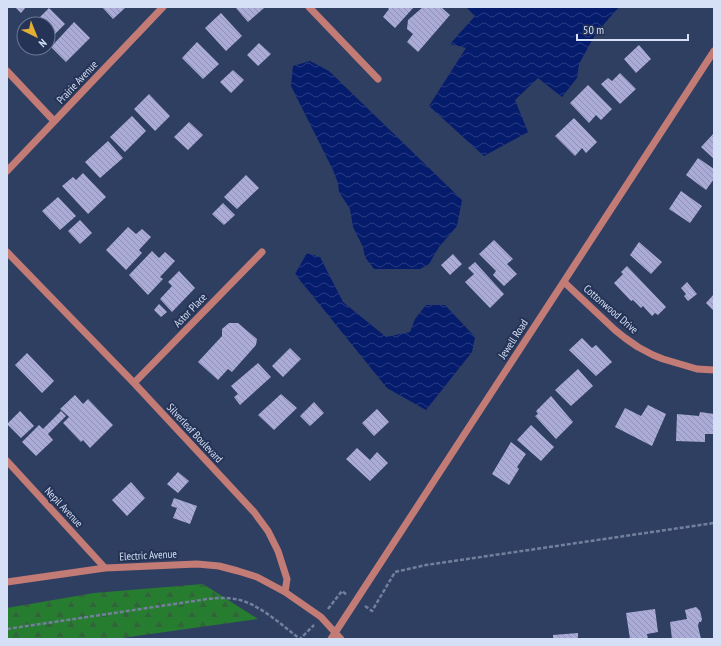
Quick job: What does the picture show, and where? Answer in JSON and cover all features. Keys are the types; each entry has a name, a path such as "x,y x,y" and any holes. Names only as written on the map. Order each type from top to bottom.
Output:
{"street":[{"name":"Prairie Avenue","path":"7,171 162,7"},
{"path":"309,7 378,79"},
{"name":"Jewell Road","path":"334,636 714,51"},
{"path":"7,71 54,121"},
{"name":"Silverleaf Boulevard","path":"7,252 134,383 254,512 268,531 278,551 287,579 285,592"},
{"name":"Astor Place","path":"134,383 262,252"},
{"name":"Cottonwood Drive","path":"564,282 615,330 638,347 663,359 697,369 714,370"},
{"name":"Nepil Avenue","path":"7,461 106,568"},
{"name":"Electric Avenue","path":"7,582 106,568 197,564 219,566 257,577 285,592"},
{"path":"285,592 321,617 334,636 341,639"}],"path":[{"path":"366,607 372,611 396,572 434,564 714,523"},
{"path":"334,602 342,591 346,594"},
{"path":"7,629 219,598 237,599 256,606 300,639 311,628"}],"green space":[{"path":"203,584 258,619 115,639 7,639 7,608 94,593"}],"water":[{"path":"466,7 619,7 596,33 579,64 577,78 562,97 538,78 515,100 528,132 484,156 429,106 466,48 450,44 475,16"},
{"path":"310,61 329,71 462,200 457,226 439,247 429,264 420,269 374,269 365,257 363,247 353,227 350,209 339,192 338,183 333,170 291,86 293,66"},
{"path":"307,253 320,257 343,302 386,337 410,332 415,319 426,305 445,305 475,337 472,352 426,410 387,388 295,274"}],"building":[{"path":"15,7 26,7 21,13"},
{"path":"102,7 126,7 113,19"},
{"path":"235,7 263,7 264,8 248,22"},
{"path":"387,7 414,7 395,28 383,17 389,9"},
{"path":"423,7 441,7 450,15 418,52 407,42 413,34 407,29 408,20"},
{"path":"49,8 65,24 56,33 56,16 41,16"},
{"path":"221,13 242,36 226,51 205,28"},
{"path":"74,22 90,38 66,62 56,52 56,42"},
{"path":"197,42 219,64 203,79 182,58"},
{"path":"259,43 271,54 258,66 247,55"},
{"path":"639,45 651,59 636,73 624,59"},
{"path":"233,70 244,80 231,93 220,82"},
{"path":"620,73 636,89 620,104 601,84 608,78 612,81"},
{"path":"588,85 612,109 601,120 596,115 589,123 570,103"},
{"path":"149,94 170,116 155,131 134,109"},
{"path":"132,116 146,131 125,152 110,137"},
{"path":"574,118 597,142 586,153 582,148 575,156 555,136"},
{"path":"189,122 203,135 188,150 174,137"},
{"path":"714,133 714,159 701,147"},
{"path":"108,141 123,158 100,178 85,162"},
{"path":"698,158 714,169 714,179 706,190 686,175"},
{"path":"83,173 106,197 88,214 62,186 73,177 76,180"},
{"path":"246,175 259,188 237,209 224,197"},
{"path":"681,191 702,206 690,223 669,209"},
{"path":"58,197 76,216 60,230 42,211"},
{"path":"223,203 235,215 224,225 212,214"},
{"path":"80,220 92,233 80,244 68,231"},
{"path":"128,227 136,234 142,229 151,237 139,250 142,253 126,270 106,250"},
{"path":"494,240 513,259 507,264 517,274 504,286 493,275 496,271 479,254"},
{"path":"639,242 662,262 651,274 630,255"},
{"path":"152,251 159,258 165,252 175,261 160,277 163,279 148,295 129,275"},
{"path":"453,254 462,264 450,275 441,265"},
{"path":"475,262 504,294 490,308 465,282 474,274 468,268"},
{"path":"627,266 666,307 658,315 655,313 652,316 643,306 641,308 633,300 631,301 614,283 623,274 621,272"},
{"path":"179,271 195,288 172,312 160,299 172,286 168,282"},
{"path":"687,282 697,294 688,301 684,296 686,294 681,288"},
{"path":"714,294 714,311 706,303"},
{"path":"159,304 167,312 161,317 154,310"},
{"path":"229,323 238,323 257,339 256,345 232,372 228,369 218,380 198,362 222,336 222,329"},
{"path":"582,338 592,348 596,345 612,362 596,376 569,350"},
{"path":"290,348 301,359 283,377 272,366"},
{"path":"27,353 54,381 42,393 15,365"},
{"path":"258,363 271,377 240,405 234,397 238,394 231,386"},
{"path":"578,369 593,386 571,406 555,390"},
{"path":"281,394 297,408 274,430 258,415"},
{"path":"75,395 83,404 88,399 113,425 90,448 83,440 81,442 63,423 69,417 60,409"},
{"path":"551,396 573,422 556,439 535,416 538,414 536,411"},
{"path":"314,402 324,413 310,426 300,416"},
{"path":"648,405 666,414 652,446 615,427 625,408 641,416"},
{"path":"377,409 389,422 374,436 362,423"},
{"path":"20,411 34,426 21,438 7,424"},
{"path":"61,411 66,416 48,434 53,440 36,456 22,442 39,425 43,429"},
{"path":"700,412 714,414 714,434 705,434 705,442 676,441 677,414 699,416"},
{"path":"531,425 554,447 541,461 517,440"},
{"path":"511,442 526,454 517,467 519,469 509,485 492,474"},
{"path":"357,448 370,460 377,452 388,463 370,481 346,459"},
{"path":"178,472 189,481 178,493 167,484"},
{"path":"131,482 145,498 127,516 112,500"},
{"path":"174,498 197,506 190,524 173,518 177,508 171,506"},
{"path":"696,607 700,611 702,619 698,626 701,639 672,639 670,622 687,619 685,610"},
{"path":"655,609 658,632 647,634 648,639 630,639 626,613"},
{"path":"578,633 578,639 553,639 553,635"}]}
